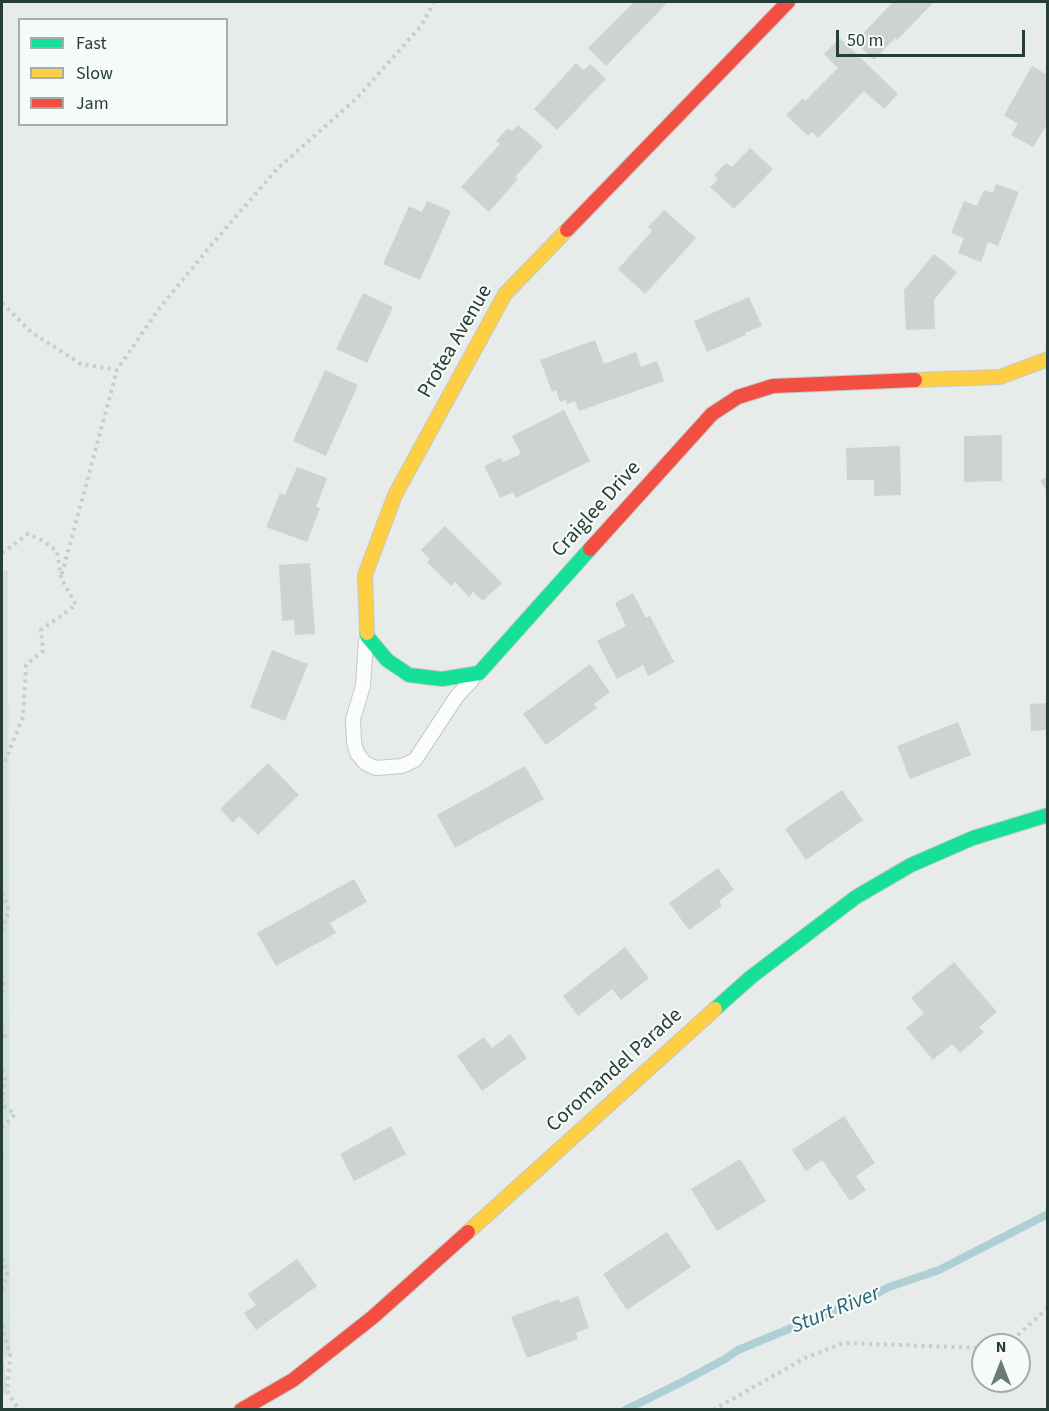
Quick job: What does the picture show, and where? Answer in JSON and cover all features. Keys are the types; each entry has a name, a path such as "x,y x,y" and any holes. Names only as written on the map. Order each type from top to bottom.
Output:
{"street":[{"name":"Protea Avenue","path":"367,636 365,575 395,495 505,294 788,2"},
{"name":"Craiglee Drive","path":"479,673 712,414 738,397 772,386 1000,377 1047,359"},
{"path":"367,636 387,660 409,675 442,679 479,673"},
{"name":"Coromandel Parade","path":"241,1410 293,1380 373,1317 751,977 855,897 911,865 973,838 1047,815"}],"lane":[{"name":"Craiglee Drive","path":"367,636 363,686 353,719 354,742 357,753 365,763 376,768 402,766 415,760 457,696 479,673"}],"path":[{"path":"61,578 117,370 158,310 213,243 277,169 357,98 421,26 434,2"},
{"path":"2,303 31,332 81,364 117,370"},
{"path":"2,553 28,534 43,541 57,551 61,578 76,605 41,630 43,651 26,665 22,717 2,768"},
{"path":"2,893 9,911 2,930"},
{"path":"2,975 4,984 2,991"},
{"path":"2,1028 5,1035 2,1043"},
{"path":"2,1070 5,1079 2,1105 15,1114 2,1128"},
{"path":"2,1156 2,1163"},
{"path":"2,1258 7,1273 2,1291"},
{"path":"1020,1333 1047,1308"},
{"path":"2,1325 10,1354 7,1391 19,1410"},
{"path":"713,1410 805,1358 844,1343 971,1348"}],"green space":[{"path":"8,570 10,1354 4,1359 7,1391 2,1396 2,571"}],"building":[{"path":"634,2 667,3 606,66 588,48"},
{"path":"893,2 934,2 874,60 855,42"},
{"path":"840,38 898,94 884,109 864,91 818,138 812,132 808,136 786,115 803,98 805,101 838,68 824,54"},
{"path":"576,63 584,70 590,64 606,79 557,130 534,109"},
{"path":"1032,66 1048,75 1048,123 1033,147 1011,135 1018,124 1004,115"},
{"path":"518,125 543,146 515,177 518,179 489,212 461,187 500,144 496,141 508,128 512,131"},
{"path":"750,148 773,169 734,209 710,187 718,179 714,175 726,163 732,167"},
{"path":"996,184 1019,192 998,246 988,242 981,262 958,253 964,238 951,233 964,201 977,206 984,190 993,193"},
{"path":"427,201 451,211 420,280 383,264 409,206 422,212"},
{"path":"664,210 696,238 645,294 618,269 652,231 648,227"},
{"path":"934,254 957,272 934,300 935,329 906,330 904,290"},
{"path":"363,293 393,307 367,363 336,349"},
{"path":"749,297 762,326 707,352 694,321"},
{"path":"595,340 604,364 636,352 641,367 657,361 664,381 579,411 575,401 567,404 566,400 560,402 556,390 552,392 540,360"},
{"path":"325,370 358,385 326,456 293,441"},
{"path":"564,410 590,461 516,498 513,492 500,498 484,466 501,458 503,462 521,454 512,436"},
{"path":"1002,435 1002,481 964,482 964,436"},
{"path":"900,446 901,495 874,496 874,480 847,480 846,448"},
{"path":"297,467 327,478 316,507 320,508 307,542 266,527 280,493 285,495"},
{"path":"1048,476 1048,492 1040,481"},
{"path":"445,526 502,583 483,601 473,592 469,597 455,582 451,586 427,562 430,559 421,550"},
{"path":"310,563 315,634 295,635 294,620 282,621 279,565"},
{"path":"633,593 646,618 650,616 674,662 648,676 643,665 617,679 597,641 626,626 615,603"},
{"path":"272,650 308,664 285,721 250,707"},
{"path":"590,664 610,692 594,704 597,708 546,745 523,714"},
{"path":"1048,703 1048,730 1031,731 1030,704"},
{"path":"958,722 971,755 910,779 897,746"},
{"path":"268,763 299,795 258,835 239,816 233,823 220,809"},
{"path":"525,766 544,799 455,848 437,815"},
{"path":"842,790 863,820 806,860 785,829"},
{"path":"718,868 734,890 719,901 722,906 689,930 669,903"},
{"path":"354,879 367,902 330,923 336,933 276,966 257,933"},
{"path":"625,947 649,978 621,1000 612,989 578,1016 563,996"},
{"path":"954,962 997,1012 979,1027 984,1032 960,1053 952,1044 933,1060 906,1028 924,1013 911,998"},
{"path":"510,1034 527,1058 482,1091 457,1056 484,1037 492,1048"},
{"path":"844,1116 875,1163 856,1176 866,1190 850,1201 822,1160 806,1171 792,1150"},
{"path":"391,1126 406,1154 354,1181 340,1154"},
{"path":"740,1159 766,1201 717,1231 691,1189"},
{"path":"667,1232 691,1267 627,1310 603,1274"},
{"path":"297,1259 317,1286 256,1330 244,1313 256,1305 248,1294"},
{"path":"578,1296 589,1328 576,1333 578,1339 527,1358 511,1317 559,1299 560,1303"}],"waterway":[{"name":"Sturt River","path":"625,1410 684,1381 738,1350 853,1301 870,1297 889,1287 939,1270 1048,1214"}],"traffic: fast":[{"path":"367,633 387,660 409,675 442,679 479,673 590,549"},
{"path":"715,1009 751,977 856,897 911,865 973,838 1048,815"}],"traffic: slow":[{"path":"367,633 365,575 395,495 505,294 567,230"},
{"path":"915,380 1000,377 1048,359"},
{"path":"468,1232 715,1009"}],"traffic: jam":[{"path":"567,230 788,2"},
{"path":"590,549 712,414 738,397 773,386 915,380"},
{"path":"241,1410 293,1380 373,1317 468,1232"}]}
